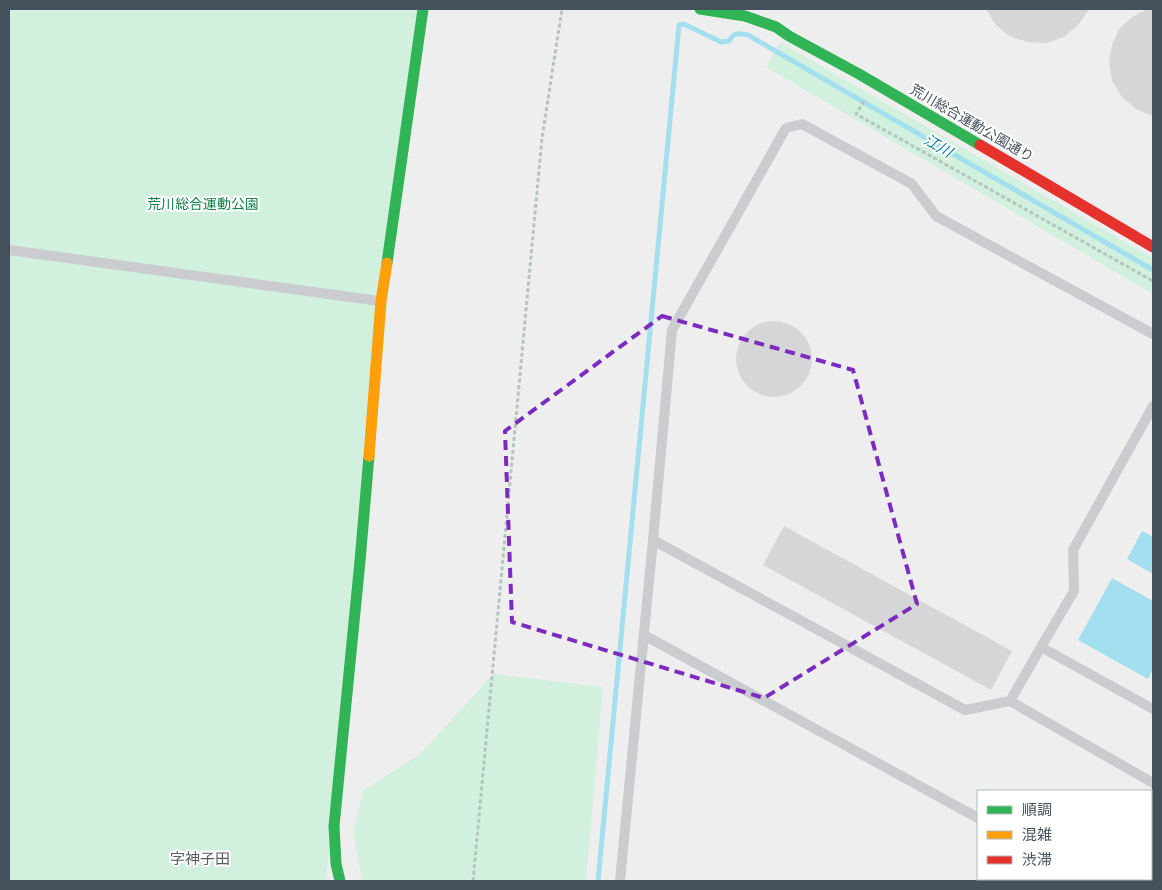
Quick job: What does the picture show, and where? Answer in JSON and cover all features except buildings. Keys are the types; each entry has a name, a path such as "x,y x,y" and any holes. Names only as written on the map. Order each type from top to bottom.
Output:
{"street":[{"path":"340,881 336,864 334,826 360,561 381,301 423,9"},
{"name":"荒川総合運動公園通り","path":"700,9 708,12 745,16 770,24 859,74 1153,247"},
{"path":"770,24 775,14"}],"lane":[{"path":"620,881 672,330 786,128 802,124 912,184 936,216 1153,334"},
{"path":"9,250 381,301"},
{"path":"1010,701 1074,591 1073,550 1153,406"},
{"path":"653,540 965,710 1010,701 1153,783"},
{"path":"644,635 977,817"},
{"path":"1041,647 1153,709"}],"path":[{"path":"473,881 542,138 562,9"},
{"path":"858,112 856,114 1153,281"}],"highlighted area":[{"path":"662,316 853,370 917,604 764,698 512,622 505,431"}],"green space":[{"name":"荒川総合運動公園","path":"9,9 419,9 326,881 9,881"},
{"path":"780,42 1153,258 1153,294 766,67"},
{"path":"494,674 603,687 586,881 362,881 353,832 364,790 419,755"}],"water":[{"path":"1142,531 1153,537 1153,574 1127,559"},
{"path":"1112,578 1153,601 1153,669 1148,679 1078,640"}],"waterway":[{"name":"江川","path":"598,881 679,25 684,24 721,42 729,41 737,34 748,35 1153,270"}],"traffic: fast":[{"path":"387,263 423,9"},
{"path":"700,9 745,16 776,27 980,145"},
{"path":"340,881 336,864 334,826 369,456"}],"traffic: slow":[{"path":"369,456 381,301 387,263"}],"traffic: jam":[{"path":"980,145 1153,247"}],"district":[{"name":"字神子田","path":"200,859"}]}
